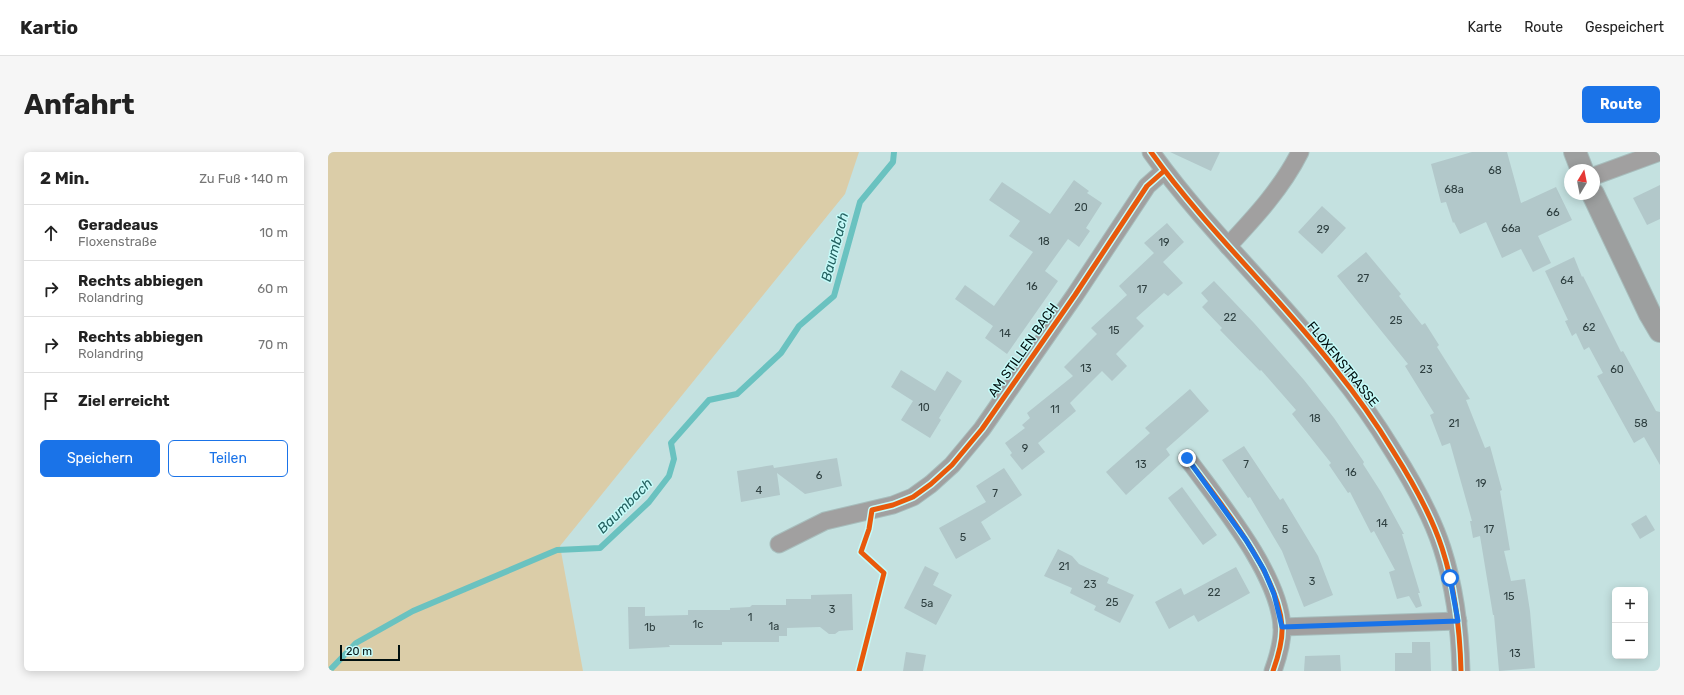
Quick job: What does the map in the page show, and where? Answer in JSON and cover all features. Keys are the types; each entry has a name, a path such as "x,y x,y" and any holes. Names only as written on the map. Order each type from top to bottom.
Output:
{"street":[{"name":"FLOXENSTRASSE","path":"1151,152 1164,171 1335,369 1373,419 1409,476 1442,547 1450,578 1458,621 1461,671"},
{"path":"1228,246 1262,209 1283,182 1300,152"},
{"path":"1575,152 1580,164"},
{"path":"1600,174 1660,152"},
{"name":"AM STILLEN BACH","path":"779,544 825,521 893,505 913,497 931,484 952,465 982,429 1075,296 1147,186 1164,171"},
{"path":"1596,200 1650,314 1660,331"},
{"path":"1187,458 1246,540 1264,570 1274,594 1282,627 1278,657 1273,671"},
{"path":"1282,627 1458,621"}],"shaded area":[{"path":"328,152 859,152 845,194 560,546 583,671 328,671"}],"building":[{"path":"1170,152 1220,152 1211,171"},
{"path":"1472,152 1507,152 1521,203 1556,187 1572,220 1538,236 1551,263 1533,272 1521,249 1502,258 1486,222 1460,234 1454,222 1453,223 1446,202 1441,203 1431,164"},
{"path":"1074,180 1089,191 1087,193 1102,203 1086,228 1090,231 1079,247 1068,239 1045,271 1058,281 1007,354 985,338 993,326 955,299 965,285 994,306 1033,252 1009,236 1020,221 989,200 1002,182 1050,214"},
{"path":"1660,185 1660,219 1647,225 1633,198"},
{"path":"1322,206 1346,228 1322,254 1298,232"},
{"path":"1167,223 1184,242 1163,262 1183,283 1168,296 1164,293 1136,318 1144,326 1116,354 1127,366 1112,381 1102,371 1070,403 1076,411 1038,443 1045,452 1022,470 1010,455 1012,453 1005,443 1025,428 1022,425 1030,418 1027,413 1073,376 1064,367 1097,334 1091,328 1127,295 1119,286 1154,253 1144,243"},
{"path":"1366,252 1401,294 1399,296 1422,325 1425,323 1439,345 1437,347 1470,399 1466,400 1485,448 1490,446 1502,490 1500,491 1510,550 1504,551 1511,581 1525,579 1530,611 1535,668 1499,671 1494,615 1480,536 1473,538 1470,521 1472,521 1450,443 1442,446 1430,415 1434,413 1405,366 1408,364 1337,276"},
{"path":"1574,257 1582,277 1583,276 1621,352 1623,351 1656,411 1660,412 1660,465 1644,437 1634,443 1597,376 1603,373 1589,347 1584,350 1576,333 1572,336 1565,321 1568,320 1545,271"},
{"path":"1214,281 1254,323 1304,380 1334,418 1364,462 1363,464 1381,492 1404,534 1402,534 1420,593 1418,593 1422,606 1416,608 1409,596 1397,599 1389,572 1395,570 1374,531 1371,533 1350,492 1348,493 1329,465 1331,463 1292,414 1296,410 1261,370 1260,371 1220,330 1222,328 1202,307 1208,301 1201,293"},
{"path":"901,370 935,391 947,371 962,381 939,418 941,420 930,438 901,420 913,401 891,387"},
{"path":"1190,389 1209,411 1166,449 1170,455 1126,495 1106,472 1150,433 1145,428"},
{"path":"1244,446 1280,500 1283,498 1318,556 1333,595 1304,607 1282,551 1250,497 1248,498 1222,460"},
{"path":"837,458 842,486 805,494 777,473 780,495 741,502 737,471 773,465 774,468"},
{"path":"1004,468 1022,495 981,522 991,539 956,559 939,528 986,502 976,486"},
{"path":"1182,487 1217,535 1203,545 1168,498"},
{"path":"1646,515 1655,530 1640,539 1631,524"},
{"path":"1058,549 1072,556 1079,564 1109,578 1107,583 1134,595 1120,623 1094,610 1096,606 1070,593 1072,588 1044,576"},
{"path":"925,566 939,573 933,585 952,595 936,625 904,608"},
{"path":"1236,567 1250,593 1198,622 1194,615 1169,629 1155,602 1181,588 1184,595"},
{"path":"852,594 853,630 839,631 835,634 829,634 820,627 787,628 787,636 779,636 779,642 722,642 722,645 669,645 670,647 629,649 628,607 645,607 645,616 688,615 688,610 730,610 730,608 750,607 752,605 786,605 786,599 811,599 811,595"},
{"path":"1412,642 1430,642 1431,671 1395,671 1395,653 1412,653"},
{"path":"906,652 926,655 923,671 903,671"},
{"path":"1340,655 1341,671 1304,671 1305,656"}],"waterway":[{"name":"Baumbach","path":"329,671 356,643 413,611 557,550 600,548 649,502 669,476 674,459 671,443 709,400 737,394 781,353 799,326 834,296 860,202 893,162 894,152"}],"cycle path":[{"path":"1151,152 1172,180 1218,235 1314,342 1373,420 1407,474 1438,535 1447,563 1456,609 1461,671"},
{"path":"859,671 884,573 861,552 869,529 872,510 893,505 913,497 931,484 952,465 982,429 1075,295 1147,186 1164,171"},
{"path":"1187,458 1245,538 1270,583 1278,605 1282,626 1281,643 1273,671"}],"route":[{"path":"1187,458 1246,540 1264,570 1274,594 1282,627 1458,621 1450,578"}]}
